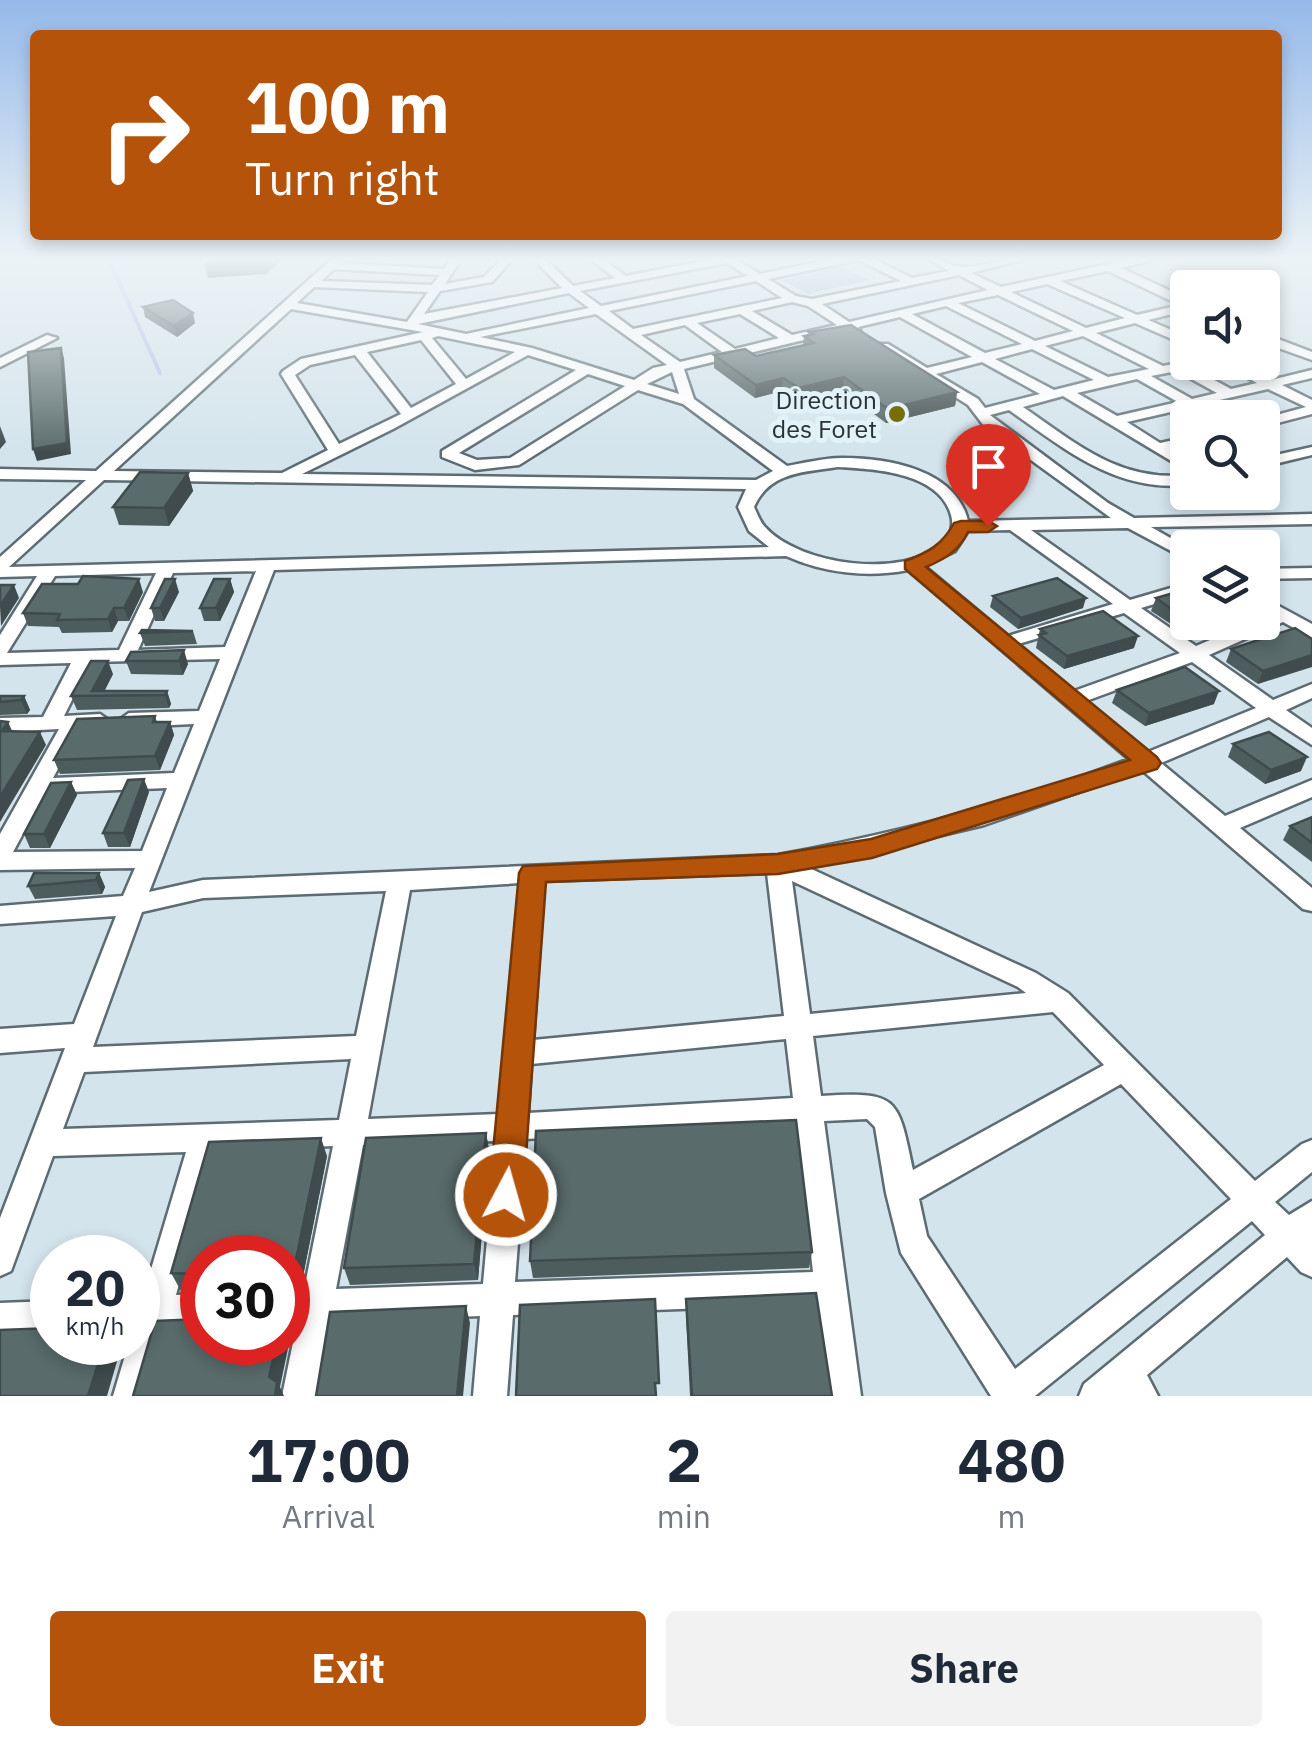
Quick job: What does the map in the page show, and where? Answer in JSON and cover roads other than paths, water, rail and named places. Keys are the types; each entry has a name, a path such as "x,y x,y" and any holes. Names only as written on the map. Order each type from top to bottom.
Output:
{"street":[{"path":"0,569 269,323"},
{"path":"417,323 527,351 688,402 783,471"},
{"path":"465,336 532,323"},
{"path":"617,323 677,366 688,402"},
{"path":"630,333 676,323"},
{"path":"683,323 732,352"},
{"path":"763,323 791,340"},
{"path":"843,323 973,402 989,423 1128,524 1170,546"},
{"path":"588,369 447,454 475,464 514,462 636,383 677,366 859,323"},
{"path":"920,323 1115,421 1170,456"},
{"path":"988,323 1106,381"},
{"path":"1066,323 1162,370"},
{"path":"927,372 1127,323"},
{"path":"1145,323 1170,334"},
{"path":"336,451 288,374 306,362 444,332"},
{"path":"424,336 464,385"},
{"path":"0,363 51,338"},
{"path":"1280,344 1312,356"},
{"path":"1280,347 1312,346"},
{"path":"358,350 408,415"},
{"path":"283,477 527,351"},
{"path":"982,413 1170,369"},
{"path":"1204,400 1312,374"},
{"path":"1140,375 1186,400"},
{"path":"1204,380 1230,394"},
{"path":"1262,380 1312,408"},
{"path":"1010,405 1116,474 1156,483 1170,482"},
{"path":"1115,421 1170,408"},
{"path":"1280,417 1312,408"},
{"path":"1158,448 1170,445"},
{"path":"1280,460 1312,452"},
{"path":"1280,454 1288,458"},
{"path":"0,569 782,552 845,570 912,565 937,556 954,542 961,526 958,510 946,494 899,470 838,462 783,471 758,485 749,497 746,511 751,526 782,552"},
{"path":"0,474 758,485"},
{"path":"961,526 1312,519"},
{"path":"1014,526 1312,738"},
{"path":"0,1260 132,905 267,565"},
{"path":"912,565 1312,902"},
{"path":"126,656 168,568"},
{"path":"0,650 49,570"},
{"path":"1280,574 1311,574"},
{"path":"1006,642 1170,593"},
{"path":"1280,612 1312,632"},
{"path":"1072,699 1195,654 1285,615"},
{"path":"0,658 232,653"},
{"path":"84,656 39,786 0,858 150,859"},
{"path":"0,915 132,905 203,890 778,864 872,849 1148,763 1312,690"},
{"path":"0,725 206,717"},
{"path":"39,786 182,780"},
{"path":"1224,826 1312,788"},
{"path":"778,864 995,964 1059,1000 1254,1201 1301,1225 1312,1261"},
{"path":"778,864 844,1396"},
{"path":"490,1396 533,873"},
{"path":"310,1277 349,1133 400,882"},
{"path":"519,1054 1059,1000"},
{"path":"0,1041 80,1047 365,1047"},
{"path":"902,1193 1124,1068"},
{"path":"45,1143 513,1127 867,1106 881,1111 890,1123 912,1242 1009,1395 1312,1154"},
{"path":"160,1272 206,1138"},
{"path":"1096,1396 1133,1385 1301,1225"},
{"path":"310,1306 831,1287"},
{"path":"0,1319 30,1318"},
{"path":"130,1396 136,1365"},
{"path":"299,1396 300,1365"}],"waterway":[{"path":"137,323 160,373"}],"place":[{"name":"Direction des Foret","path":"897,414"}]}
